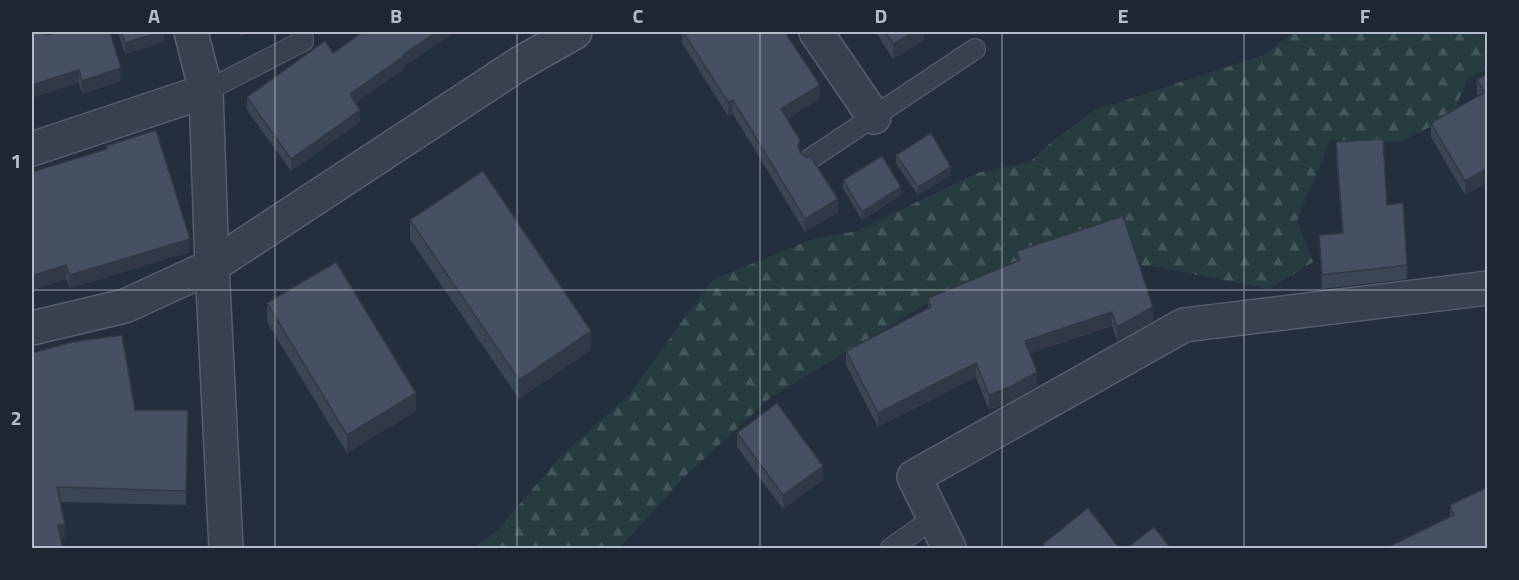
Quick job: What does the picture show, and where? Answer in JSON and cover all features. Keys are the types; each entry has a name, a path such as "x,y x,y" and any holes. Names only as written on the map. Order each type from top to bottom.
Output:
{"street":[{"path":"191,32 206,91 226,549"},
{"path":"32,328 125,306 212,266 519,64 575,32"},
{"path":"816,32 874,117"},
{"path":"32,148 206,91"},
{"path":"949,549 914,477 1185,325 1488,288"}],"lane":[{"path":"206,91 303,41 302,32"},
{"path":"810,159 975,49"},
{"path":"891,549 934,518"}],"green space":[{"path":"1294,32 1487,32 1487,69 1468,78 1452,116 1400,142 1331,140 1297,220 1313,262 1270,289 1151,266 1037,259 948,291 771,397 683,478 620,548 474,548 497,531 559,458 629,395 712,280 812,239 857,231 977,173 1030,162 1048,145 1095,110 1264,55"}],"building":[{"path":"32,32 45,32 46,35 58,32 110,32 121,68 82,81 79,70 32,85"},
{"path":"121,32 160,32 125,43"},
{"path":"363,32 436,32 350,94 360,110 291,159 247,97 325,41 333,53"},
{"path":"683,32 785,32 820,85 781,109 800,140 798,146 800,152 805,157 811,157 838,199 805,219 733,100 728,102"},
{"path":"885,32 914,32 893,44"},
{"path":"1488,73 1488,168 1465,181 1431,123 1485,92 1477,80"},
{"path":"156,130 190,239 70,275 66,265 32,276 32,172 107,149 106,146"},
{"path":"931,133 951,167 918,187 896,155"},
{"path":"1383,139 1387,205 1403,203 1407,265 1322,275 1319,235 1343,233 1336,142"},
{"path":"882,156 901,187 862,212 843,180"},
{"path":"483,171 591,331 519,380 410,220"},
{"path":"1123,216 1153,307 1117,327 1112,312 1025,341 1037,372 1012,386 989,395 976,363 878,413 846,351 931,307 928,298 1020,260 1017,251"},
{"path":"336,262 416,393 347,435 267,303"},
{"path":"122,335 135,410 188,410 186,491 57,487 65,524 58,525 63,549 32,549 32,353 72,342"},
{"path":"777,403 823,466 783,495 737,433"},
{"path":"1488,487 1488,549 1384,549 1454,515 1450,505"},
{"path":"1088,508 1120,549 1046,549 1043,544"},
{"path":"1154,527 1171,549 1126,549"}]}
